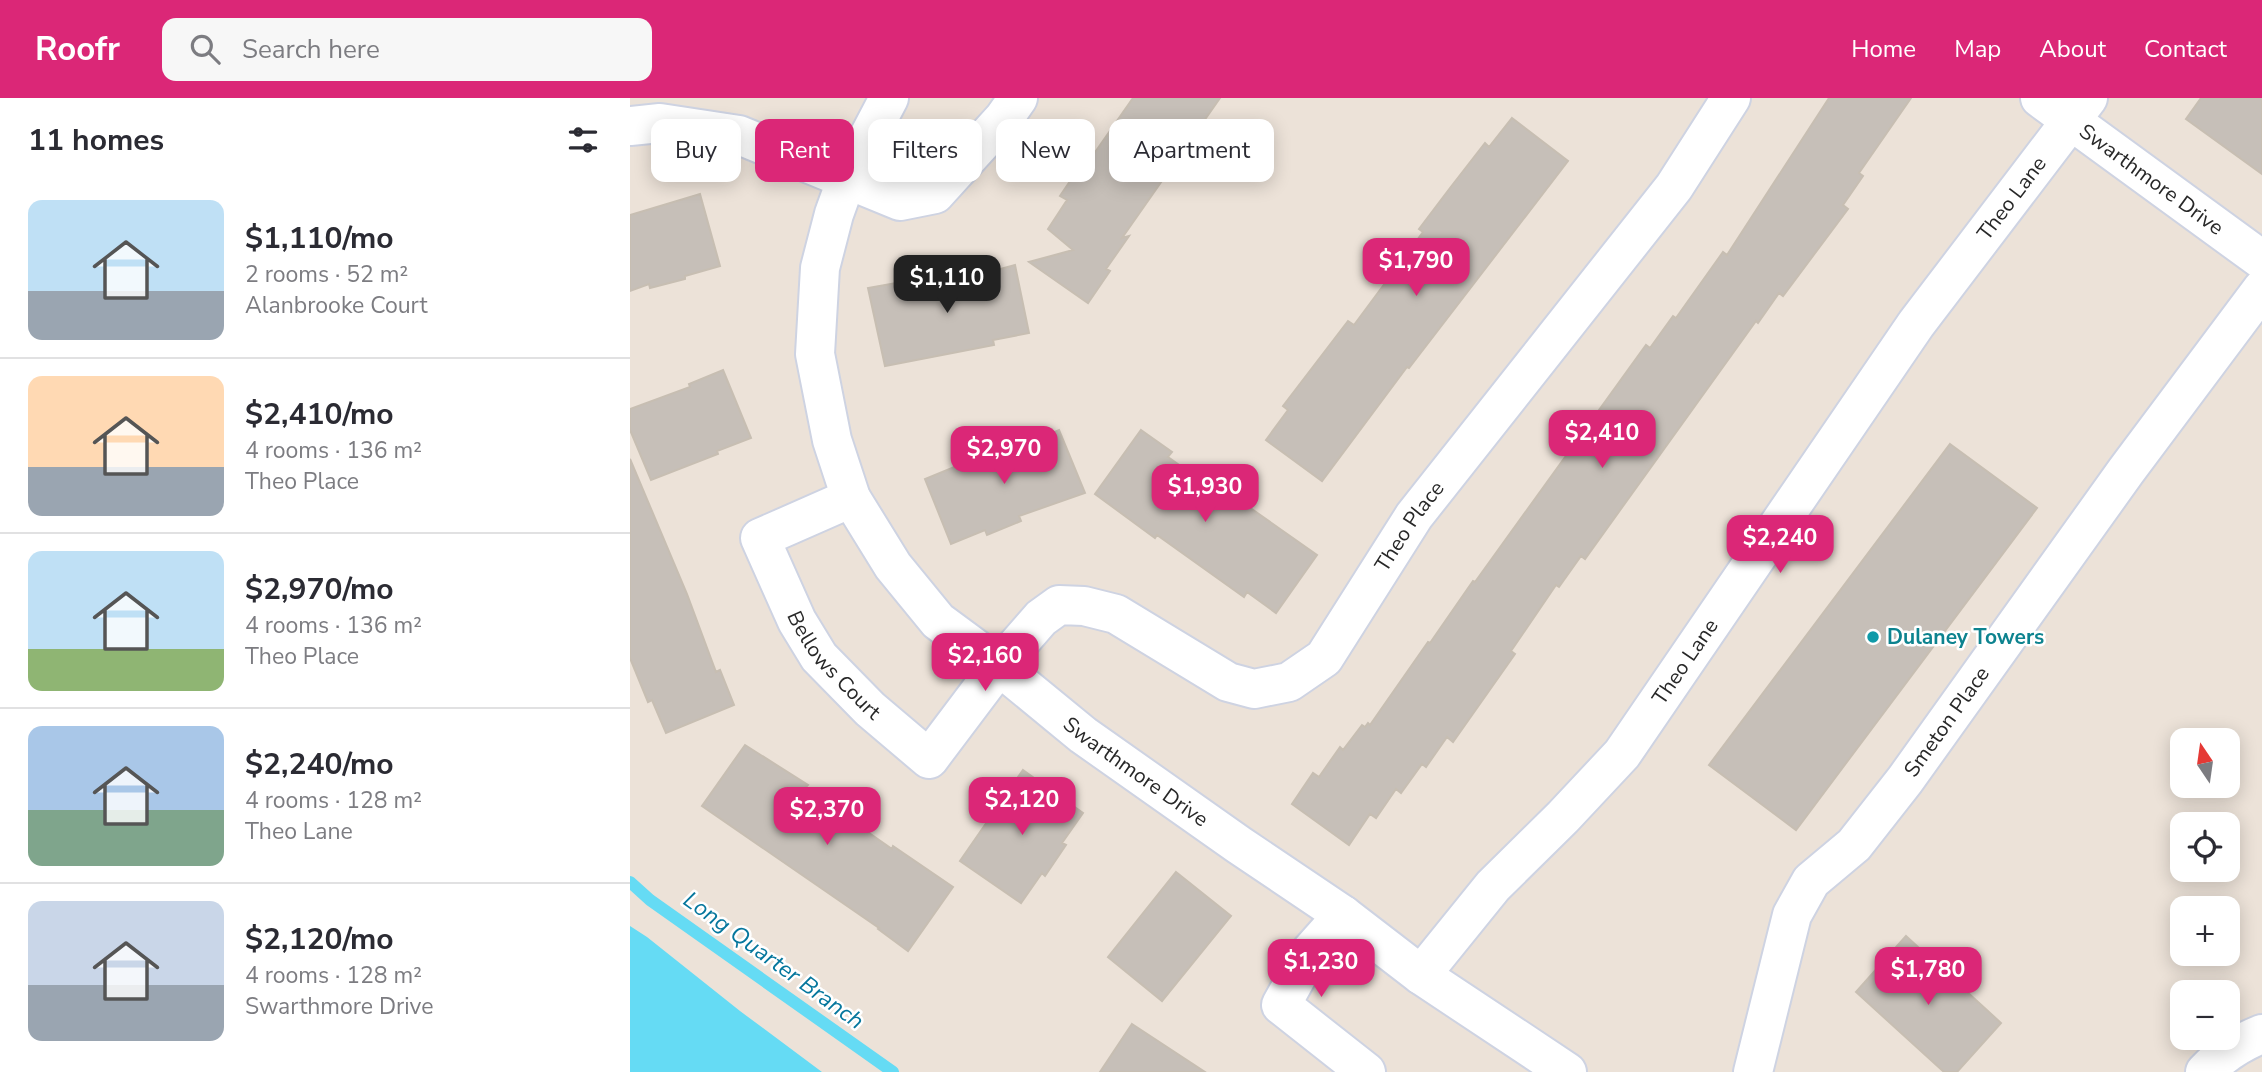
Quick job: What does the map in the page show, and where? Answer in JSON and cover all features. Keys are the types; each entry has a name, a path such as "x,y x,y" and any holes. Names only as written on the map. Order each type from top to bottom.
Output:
{"street":[{"name":"Swarthmore Drive","path":"854,165 889,98"},
{"path":"854,181 900,201 934,194 1004,118 1018,98"},
{"name":"Theo Place","path":"999,666 1041,618 1059,605 1084,606 1116,614 1228,682 1254,689 1289,682 1324,658 1414,516 1674,187 1731,98"},
{"name":"Swarthmore Drive","path":"2066,105 2262,260"},
{"name":"Theo Lane","path":"1421,975 1493,886 1622,754 2066,105"},
{"path":"630,126 660,123 739,135 755,141"},
{"name":"Swarthmore Drive","path":"846,182 820,268 815,354 832,440 851,498 893,566 938,621 999,666 1083,735 1343,915 1421,975 1567,1072"},
{"name":"Smeton Place","path":"1753,1072 1792,915 1811,881 1854,845 1905,780 2126,471 2262,289"},
{"name":"Bellows Court","path":"851,498 760,538 797,621 819,657 870,709 929,759 999,666"},
{"path":"1343,915 1311,951 1281,1005 1366,1072"},
{"path":"2205,1072 2216,1059 2238,1043 2262,1034"}],"water":[{"path":"630,926 647,937 822,1072 630,1072"}],"building":[{"path":"1133,98 1220,98 1205,119 1118,119"},
{"path":"1829,98 1911,98 1859,173 1863,176 1843,205 1848,209 1783,296 1779,293 1758,323 1756,321 1585,559 1581,556 1559,587 1556,585 1511,651 1515,654 1453,742 1447,737 1426,767 1422,764 1401,793 1396,789 1376,818 1370,814 1349,845 1292,804 1313,773 1319,777 1340,747 1343,750 1362,725 1370,725 1646,345 1650,348 1673,316 1676,318 1723,252 1727,255"},
{"path":"2201,98 2262,98 2262,174 2186,119"},
{"path":"1512,118 1568,161 1322,481 1266,440 1288,410 1283,406 1348,321 1354,325 1423,232 1419,229 1485,143 1489,147"},
{"path":"1109,132 1109,182 1161,182 1122,238 1129,236 1106,269 1110,271 1088,303 1029,262 1073,250 1048,229 1067,200 1060,196 1069,182 1095,182 1095,152"},
{"path":"700,194 720,266 685,276 685,279 650,288 649,284 630,291 630,215"},
{"path":"1015,265 1029,333 993,340 994,345 885,366 868,288 943,277 945,284"},
{"path":"723,370 751,438 651,480 630,430 630,409 690,387 689,384"},
{"path":"1059,430 1085,493 1019,516 1021,521 987,535 985,530 951,544 925,479 1025,438 1027,444"},
{"path":"1141,430 1172,452 1168,457 1226,498 1229,493 1317,555 1276,613 1247,592 1244,597 1095,494"},
{"name":"Dulaney Towers","path":"1950,444 2037,508 1796,830 1709,765"},
{"path":"630,459 687,594 716,672 720,670 734,705 666,733 652,700 648,702 630,658"},
{"path":"745,745 808,785 805,788 892,849 893,846 953,887 908,951 879,928 702,806"},
{"path":"1023,770 1083,813 1062,843 1066,845 1045,876 1042,873 1021,903 960,861"},
{"path":"1176,872 1231,916 1162,1001 1108,957"},
{"path":"1906,936 2001,1023 1957,1072 1944,1072 1856,992"},
{"path":"1132,1024 1205,1072 1100,1072"}],"waterway":[{"name":"Long Quarter Branch","path":"630,882 650,900 893,1072"}],"place":[{"name":"Dulaney Towers","path":"1873,637"}]}
